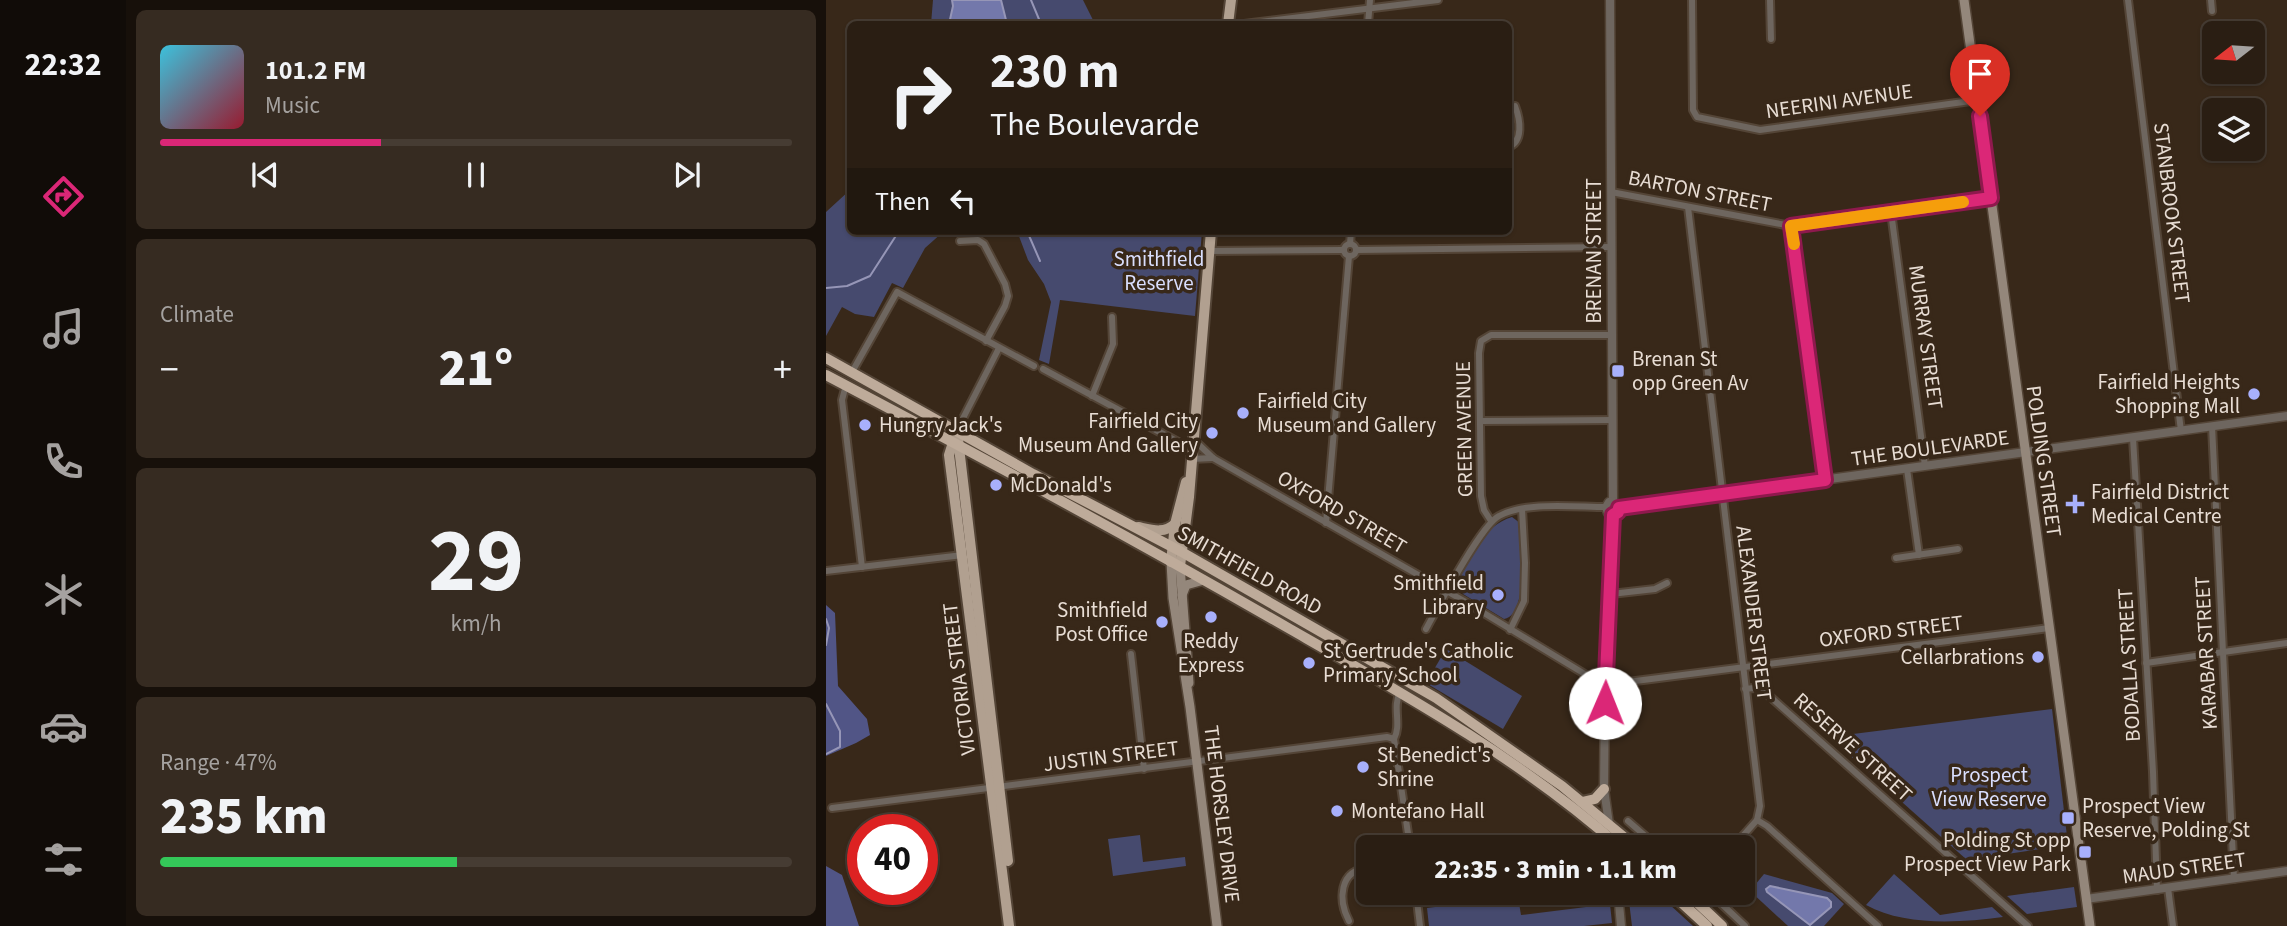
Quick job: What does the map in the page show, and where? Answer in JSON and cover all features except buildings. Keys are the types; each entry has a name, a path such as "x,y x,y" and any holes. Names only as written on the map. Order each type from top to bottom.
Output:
{"highway":[{"name":"SMITHFIELD ROAD","path":"826,358 1033,474 1176,549 1436,698 1499,740 1623,835"},
{"name":"SMITHFIELD ROAD","path":"826,374 1204,580 1400,692 1479,741 1604,835"},
{"path":"1582,802 1595,799 1604,789"},
{"path":"1542,793 1576,818 1597,828"},
{"path":"1684,905 1707,926"},
{"path":"1700,905 1722,926"}],"main road":[{"path":"1229,19 1231,0"},
{"name":"POLDING STREET","path":"1964,0 2090,926"},
{"name":"THE HORSLEY DRIVE","path":"1176,549 1189,497 1211,235"},
{"name":"VICTORIA STREET","path":"957,430 955,445 1009,926"},
{"name":"THE HORSLEY DRIVE","path":"1191,464 1175,524 1173,598 1190,707 1217,926"},
{"path":"1132,526 1159,532 1175,524"},
{"name":"THE HORSLEY DRIVE","path":"1175,564 1189,666 1190,707"},
{"path":"1181,596 1186,585 1204,580"},
{"name":"VICTORIA STREET","path":"995,788 1016,926"}],"street":[{"path":"1368,21 1370,0"},
{"path":"1269,21 1438,0"},
{"name":"BRENAN STREET","path":"1606,676 1613,508 1610,0"},
{"name":"NEERINI AVENUE","path":"1692,0 1693,110 1697,117 1760,130 1978,100"},
{"path":"1770,0 1771,39"},
{"name":"STANBROOK STREET","path":"2128,0 2181,431"},
{"path":"2211,0 2212,10"},
{"path":"1512,146 1519,139 1519,117 1515,106"},
{"name":"BARTON STREET","path":"1611,192 1791,226 1991,198"},
{"name":"ALEXANDER STREET","path":"1688,207 1760,806 1757,820"},
{"name":"MURRAY STREET","path":"1891,212 1926,466"},
{"path":"1791,226 1825,480"},
{"path":"1210,251 1343,250 1350,244 1351,235"},
{"path":"960,241 978,240 984,244 1006,286 1006,302 986,341"},
{"path":"1350,244 1354,245 1356,250"},
{"path":"1326,523 1349,256 1356,250 1611,247"},
{"path":"1343,250 1349,256"},
{"path":"852,372 894,293 900,292 1034,366"},
{"path":"1092,396 1114,344 1112,317"},
{"name":"GREEN AVENUE","path":"1490,521 1481,496 1480,346 1485,337 1612,335"},
{"path":"957,430 999,348"},
{"name":"OXFORD STREET","path":"1043,369 1180,443 1193,443 1213,458 1598,682"},
{"path":"846,385 842,400 862,567"},
{"name":"THE BOULEVARDE","path":"1490,521 1501,514 1522,509 1613,508 2287,416"},
{"path":"1480,421 1612,420"},
{"name":"KARABAR STREET","path":"2212,426 2234,879"},
{"name":"BODALLA STREET","path":"2133,438 2157,890"},
{"path":"1191,464 1213,458"},
{"path":"1907,469 1919,555"},
{"path":"1510,630 1524,601 1522,509"},
{"path":"1426,629 1490,521"},
{"path":"1896,558 1958,549"},
{"path":"826,571 967,555"},
{"path":"1611,594 1655,589 1667,583"},
{"name":"OXFORD STREET","path":"1612,684 2049,628"},
{"path":"2146,663 2287,643"},
{"path":"1131,653 1144,769"},
{"path":"1606,676 1612,684 1605,691 1598,687 1598,682 1601,677 1606,676"},
{"name":"RESERVE STREET","path":"1745,689 1754,688 1766,693 2028,926"},
{"path":"1605,691 1604,789 1610,835"},
{"path":"1400,692 1396,700 1398,729 1394,739 1408,835"},
{"name":"JUSTIN STREET","path":"832,808 1387,737 1394,739"},
{"path":"1744,835 1757,820 1767,826 1878,926"},
{"path":"1628,821 1644,835"},
{"name":"MAUD STREET","path":"2086,899 2287,871"},
{"path":"1349,921 1343,910 1342,888 1356,872"},
{"path":"2168,888 2173,926"},
{"path":"1418,905 1420,926"},
{"path":"1619,905 1621,926"},
{"path":"1723,905 1745,926"}],"green space":[{"path":"933,0 1083,0 1094,21 931,21"},
{"path":"847,193 847,235 940,235 925,248 903,288 892,283 874,317 855,314 842,307 826,336 826,212"},
{"name":"Smithfield Reserve","path":"1019,235 1202,235 1195,316 1060,300 1049,364 1039,360 1051,302 1044,284 1028,260"},
{"path":"1512,517 1520,523 1522,577 1517,605 1512,615 1504,619 1463,594 1457,584 1471,554 1485,535 1502,521"},
{"path":"1446,649 1522,696 1503,729 1426,683"},
{"name":"Prospect View Reserve","path":"2052,709 2068,845 1967,860 1829,737"},
{"path":"1140,835 1143,862 1185,857 1186,866 1113,876 1108,839"},
{"path":"1764,874 1832,893 1844,904 1824,926 1788,926 1755,896 1755,885"},
{"path":"1894,874 1940,915 1992,907 2003,917 1968,921 1914,920 1881,912 1866,905"},
{"path":"2074,887 2077,907 2027,914 2007,896"},
{"path":"1452,905 1519,905 1521,915 1610,905 1612,923 1584,926 1429,926 1427,908"},
{"path":"1629,905 1670,905 1693,926 1632,926"}],"shaded area":[{"path":"952,0 1001,0 1006,21 950,21"},
{"path":"826,605 835,613 838,686 867,719 870,735 826,756"},
{"path":"826,866 842,875 847,890 847,905 852,905 859,926 826,926"},
{"path":"1770,886 1827,898 1831,907 1810,925 1767,892 1766,889"}],"waterway":[{"path":"1031,0 1040,21"},
{"path":"826,288 847,286 870,276 896,235"},
{"path":"1029,235 1040,261"},
{"path":"826,619 829,628 826,645"},
{"path":"826,704 840,731 840,747 826,754"}],"slow traffic":[{"path":"1794,244 1791,226 1963,202"}],"place":[{"name":"Brenan St opp Green Av","path":"1618,371"},
{"name":"Fairfield Heights Shopping Mall","path":"2254,394"},
{"name":"Fairfield City Museum and Gallery","path":"1243,413"},
{"name":"Hungry Jack's","path":"865,425"},
{"name":"Fairfield City Museum And Gallery","path":"1212,433"},
{"name":"McDonald's","path":"996,485"},
{"name":"Fairfield District Medical Centre","path":"2075,504"},
{"name":"Smithfield Library","path":"1498,595"},
{"name":"Reddy Express","path":"1211,617"},
{"name":"Smithfield Post Office","path":"1162,622"},
{"name":"Cellarbrations","path":"2038,657"},
{"name":"St Gertrude's Catholic Primary School","path":"1309,663"},
{"name":"St Benedict's Shrine","path":"1363,767"},
{"name":"Montefano Hall","path":"1337,811"},
{"name":"Prospect View Reserve, Polding St","path":"2068,818"},
{"name":"Polding St opp Prospect View Park","path":"2085,852"}],"route":[{"path":"1605,703 1605,691 1609,690 1612,684 1606,676 1613,515 1619,508 1825,480 1791,226 1991,198 1980,116"}]}
